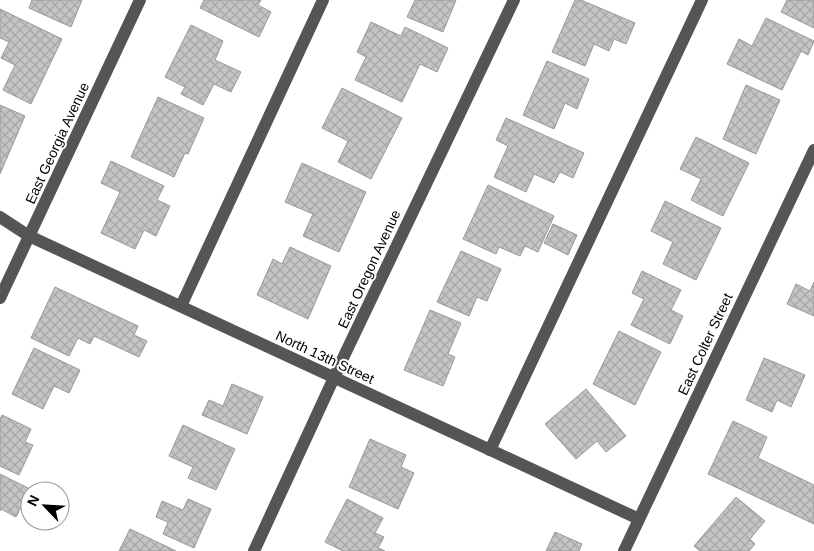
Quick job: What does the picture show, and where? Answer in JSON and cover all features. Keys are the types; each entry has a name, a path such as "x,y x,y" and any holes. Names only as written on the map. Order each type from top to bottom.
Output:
{"street":[{"name":"East Georgia Avenue","path":"0,298 140,0"},
{"path":"181,306 323,0"},
{"name":"East Oregon Avenue","path":"254,551 514,0"},
{"path":"490,450 702,0"},
{"name":"East Colter Street","path":"625,551 814,150"},
{"name":"North 13th Street","path":"0,218 29,236 639,519"}],"building":[{"path":"32,0 82,0 71,27 29,8"},
{"path":"204,0 261,0 258,5 271,12 259,37 200,8"},
{"path":"415,0 456,0 443,32 407,17"},
{"path":"575,0 581,0 635,23 626,44 614,39 609,51 594,44 585,66 552,52"},
{"path":"787,0 814,0 814,28 781,12"},
{"path":"0,9 62,39 31,104 3,90 15,65 1,58 9,42 0,38"},
{"path":"766,18 814,41 808,55 801,51 782,90 727,64 739,39 752,46"},
{"path":"371,22 401,36 405,27 448,48 437,72 420,64 402,102 355,80 366,57 357,52"},
{"path":"191,25 223,41 215,60 241,72 231,92 214,84 203,105 181,94 185,87 165,77"},
{"path":"547,61 589,79 577,109 565,103 554,129 523,115"},
{"path":"746,85 780,100 756,154 723,139"},
{"path":"342,88 402,118 371,179 338,162 348,141 322,128"},
{"path":"158,97 204,118 188,154 185,153 174,177 131,157"},
{"path":"0,105 25,116 0,174"},
{"path":"506,118 584,153 573,178 560,172 554,183 534,174 526,192 494,177 508,146 496,140"},
{"path":"696,137 749,163 723,216 691,200 701,179 680,169"},
{"path":"111,161 164,186 157,200 170,206 156,236 144,230 135,249 101,233 120,192 101,183"},
{"path":"302,163 366,192 339,252 303,236 313,214 285,202"},
{"path":"488,185 554,216 538,252 525,246 520,256 499,247 496,254 463,239"},
{"path":"665,201 721,228 696,280 663,264 673,242 651,231"},
{"path":"553,224 577,235 568,255 544,243"},
{"path":"290,247 331,266 308,319 257,295 273,259 282,264"},
{"path":"461,251 501,269 487,301 477,297 469,316 437,302"},
{"path":"642,271 681,290 671,310 683,316 670,344 631,325 644,299 632,293"},
{"path":"814,282 814,316 787,304 796,284 810,291"},
{"path":"55,287 138,326 134,335 147,341 139,357 94,336 90,344 78,338 69,356 31,338"},
{"path":"430,310 461,323 448,354 455,357 443,386 404,370"},
{"path":"619,331 661,352 635,405 593,384"},
{"path":"34,348 80,370 69,393 54,386 43,409 12,394"},
{"path":"764,358 805,375 791,407 777,400 772,412 746,400"},
{"path":"232,384 263,397 247,434 202,415 209,400 223,406"},
{"path":"586,389 626,436 606,452 597,441 576,459 545,424"},
{"path":"2,415 31,429 25,442 33,445 19,475 0,466 0,420"},
{"path":"733,421 767,437 758,458 814,485 814,524 708,474"},
{"path":"183,425 235,449 216,490 188,478 193,467 169,456"},
{"path":"370,439 406,455 401,467 414,473 398,509 349,487"},
{"path":"0,474 20,484 20,509 16,517 1,509 0,511"},
{"path":"736,497 765,521 750,539 755,544 749,551 700,551 694,546"},
{"path":"188,499 211,509 194,548 163,534 168,522 156,517 162,501 183,510"},
{"path":"347,499 383,518 375,533 384,537 378,548 385,551 343,551 325,542"},
{"path":"130,529 176,551 119,551"},
{"path":"555,532 582,544 579,551 546,551"}]}
